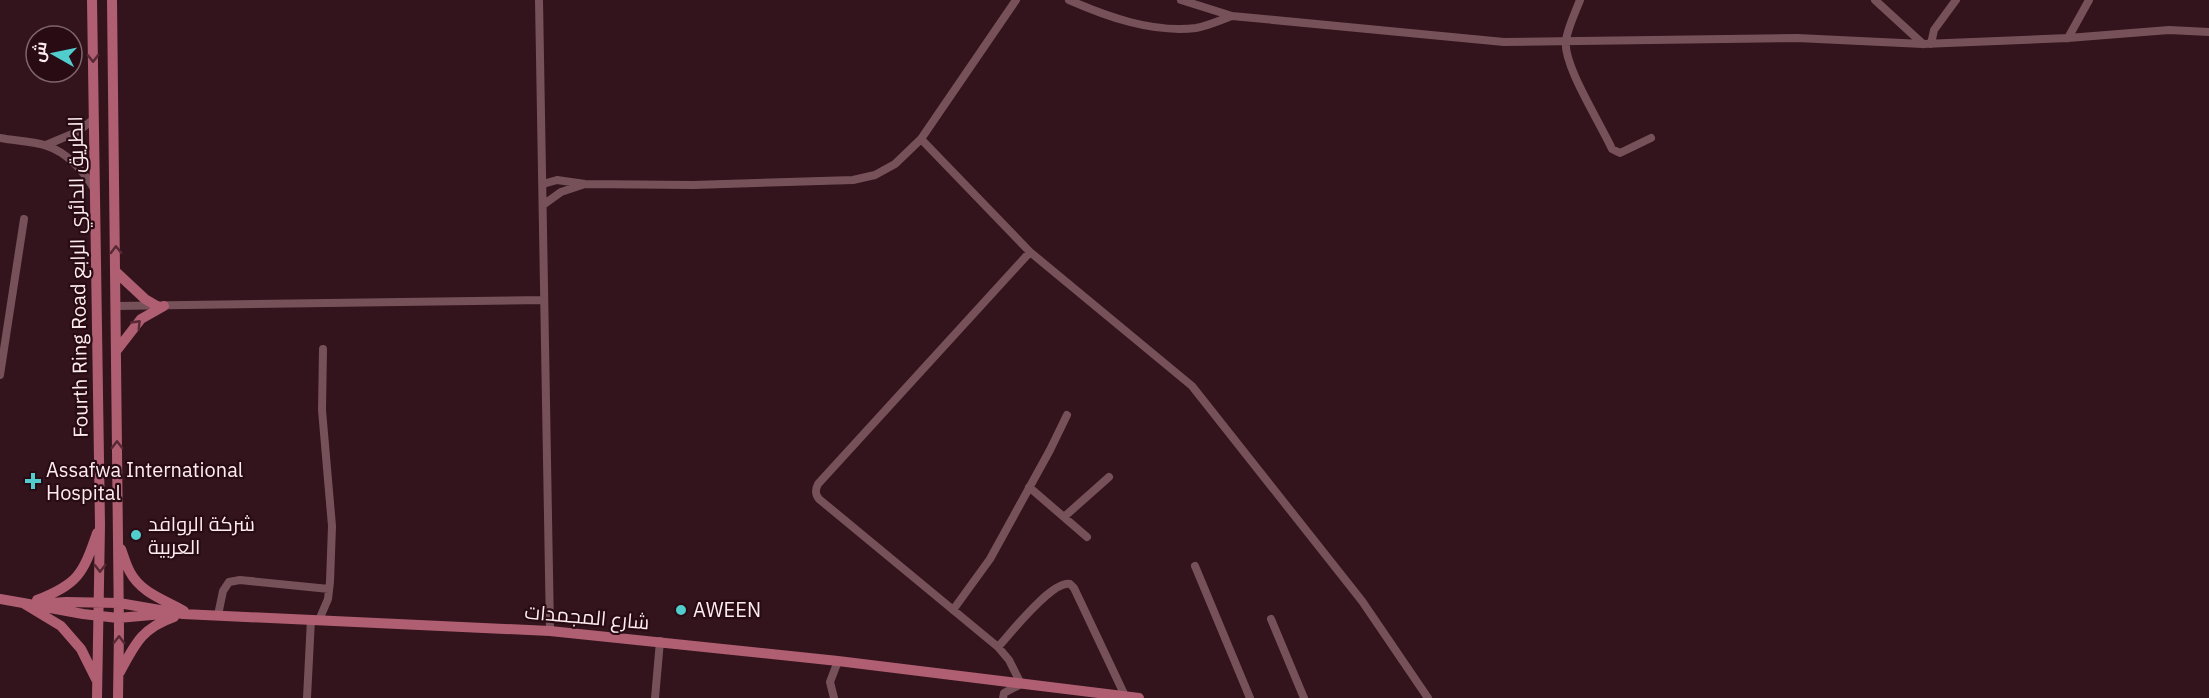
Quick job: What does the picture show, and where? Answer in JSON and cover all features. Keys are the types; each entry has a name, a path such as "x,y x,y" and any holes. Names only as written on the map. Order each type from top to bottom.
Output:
{"main road":[{"name":"Fourth Ring Road الطريق الدائري الرابع","path":"92,0 100,525 97,698"},
{"name":"Fourth Ring Road الطريق الدائري الرابع","path":"113,2 118,698"},
{"path":"116,272 145,298 160,306 141,319 117,350"},
{"path":"30,603 60,590 79,576 88,560 100,525"},
{"path":"118,542 130,572 140,585 182,614"},
{"path":"0,599 30,603 61,626 81,649 97,681"},
{"name":"شارع المجمدات","path":"30,603 118,603 182,614"},
{"name":"شارع المجمدات","path":"30,603 118,618 182,614 218,615 550,631 838,661 1138,698"},
{"path":"118,675 133,646 143,634 165,620 182,614"}],"street":[{"path":"538,0 550,631"},
{"path":"543,184 557,180 585,184 693,185 853,180 875,175 895,164 921,139 1016,0"},
{"path":"1069,0 1105,15 1154,27 1197,28 1232,16"},
{"path":"1181,0 1232,16 1504,42 1797,38 1927,44 2068,38 2169,30 2209,32"},
{"path":"1580,0 1565,41 1570,64 1578,81 1615,152 1623,152 1651,138"},
{"path":"1875,0 1927,44"},
{"path":"1927,44 1934,30 1956,0"},
{"path":"2068,38 2089,0"},
{"path":"46,145 76,132 94,119"},
{"path":"0,138 46,145 78,167 95,190"},
{"path":"921,139 1030,252 1192,386 1362,601 1428,698"},
{"path":"543,205 561,192 585,184"},
{"path":"0,375 24,219"},
{"path":"1003,698 1004,693 1021,684 1009,660 998,648 819,499 816,489 818,484 1030,252"},
{"path":"116,306 543,300"},
{"path":"308,698 315,620 328,599 332,526 322,410 323,349"},
{"path":"953,610 990,559 1066,415"},
{"path":"1064,517 1109,477"},
{"path":"1029,488 1087,537"},
{"path":"1195,566 1250,698"},
{"path":"218,615 223,591 229,582 240,580 329,589"},
{"path":"998,648 1038,603 1061,584 1070,584 1074,588 1126,697"},
{"path":"1271,619 1304,698"},
{"path":"655,698 660,641"},
{"path":"834,698 830,681 838,661"}],"place":[{"name":"Assafwa International Hospital","path":"33,481"},
{"name":"شركة الروافد العربية","path":"136,535"},
{"name":"AWEEN","path":"681,610"}]}
